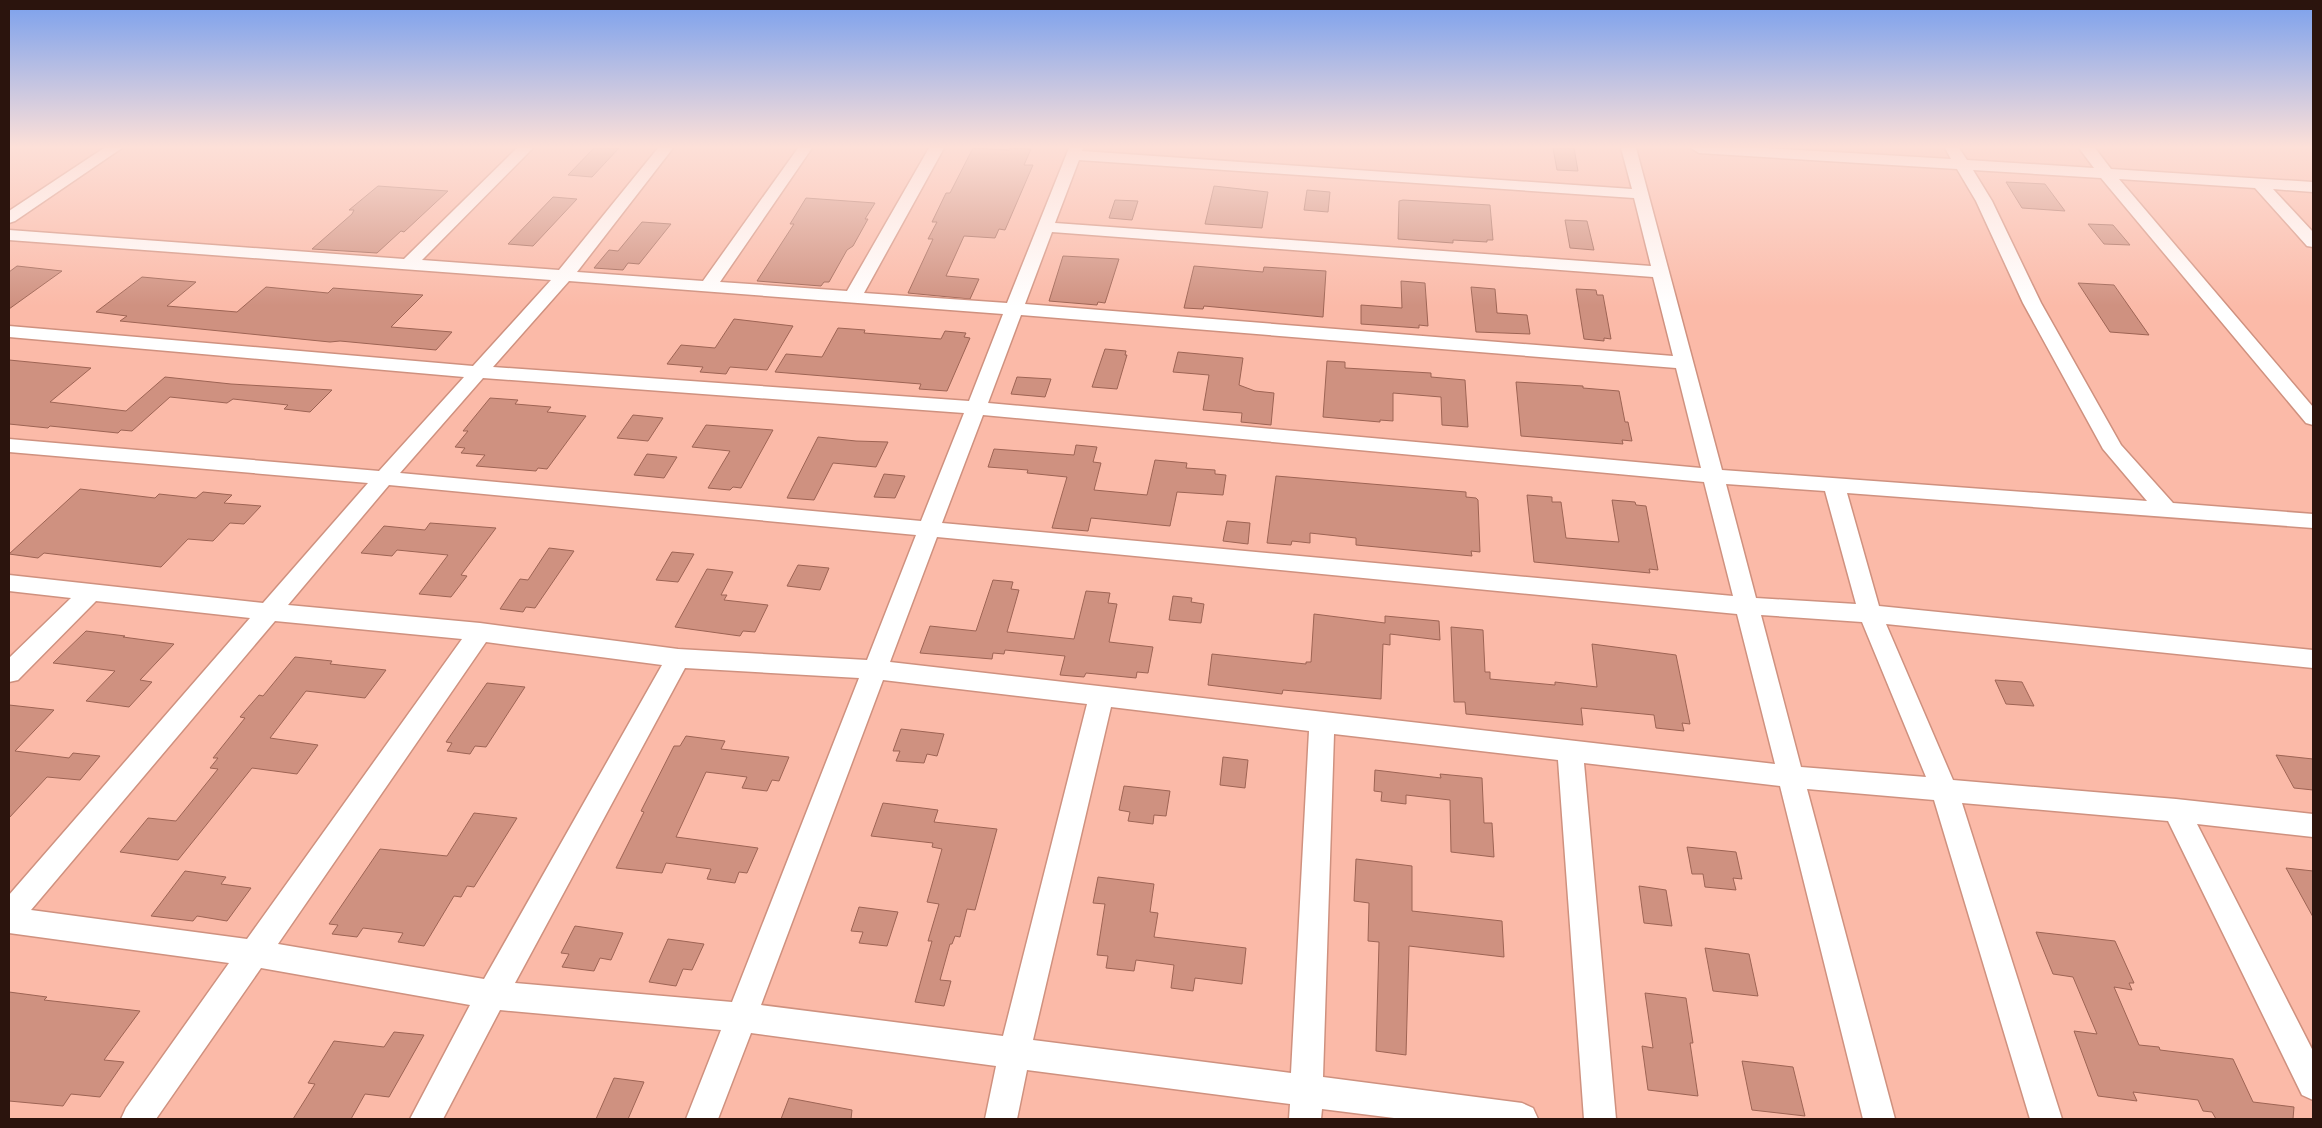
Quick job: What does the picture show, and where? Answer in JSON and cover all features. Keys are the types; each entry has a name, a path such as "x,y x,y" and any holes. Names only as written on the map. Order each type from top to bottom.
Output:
{"street":[{"path":"9,218 35,201"},
{"path":"409,264 472,201"},
{"path":"9,915 476,372 564,276 624,201"},
{"path":"708,286 767,201"},
{"path":"853,297 907,201"},
{"path":"702,1119 1056,201"},
{"path":"1643,201 1879,1119"},
{"path":"1984,201 2032,303 2112,449 2167,510"},
{"path":"2130,201 2313,419"},
{"path":"2275,201 2313,242"},
{"path":"1046,227 1662,272"},
{"path":"9,235 1014,309 1685,363"},
{"path":"9,331 476,372 976,408 1714,476 2313,520"},
{"path":"9,446 384,478 1748,606 1870,614 2313,659"},
{"path":"1834,485 1870,614 1945,792 2046,1119"},
{"path":"9,583 269,612 480,632 678,658 874,670 1792,778 2176,810 2313,825"},
{"path":"9,673 91,592"},
{"path":"138,1119 480,632"},
{"path":"426,1119 492,995 678,658"},
{"path":"1001,1119 1015,1052 1101,697"},
{"path":"1306,1105 1322,723"},
{"path":"1570,752 1600,1119"},
{"path":"2176,810 2313,1084"},
{"path":"9,920 254,953 492,995 740,1017 1015,1052 1306,1105 1522,1119"}],"building":[{"path":"360,201 438,201 404,232 401,231 377,253 312,249 352,214 354,210 349,210"},
{"path":"550,201 575,201 533,246 508,244"},
{"path":"804,201 875,203 865,219 868,219 853,246 847,250 829,282 824,282 821,286 757,281 794,224 790,224"},
{"path":"942,201 1018,201 1005,230 999,229 995,238 964,236 946,276 979,279 970,299 908,293 933,239 928,239 937,222 932,222"},
{"path":"1115,201 1138,201 1132,220 1109,218"},
{"path":"1211,201 1267,201 1262,228 1205,224"},
{"path":"1305,201 1329,201 1328,212 1304,210"},
{"path":"1399,201 1490,205 1493,240 1487,240 1487,242 1453,240 1453,243 1398,239"},
{"path":"2017,201 2057,201 2065,211 2022,208"},
{"path":"1565,220 1587,221 1594,250 1570,248"},
{"path":"642,222 671,224 639,264 628,263 623,270 594,268 609,250 618,251"},
{"path":"2088,224 2113,225 2130,245 2104,244"},
{"path":"1063,256 1119,259 1105,303 1098,302 1097,305 1049,301"},
{"path":"17,266 62,271 9,309 9,272"},
{"path":"1194,266 1263,272 1264,267 1326,271 1323,317 1204,306 1203,309 1184,308"},
{"path":"142,277 196,282 167,306 237,312 266,287 328,293 333,288 423,295 391,327 452,332 436,350 340,341 330,342 120,321 127,316 96,312"},
{"path":"1401,281 1425,283 1428,326 1419,325 1419,328 1361,324 1361,305 1402,308"},
{"path":"2078,283 2114,285 2149,335 2110,332"},
{"path":"1471,287 1495,289 1497,313 1527,315 1530,334 1476,332"},
{"path":"1576,289 1596,290 1597,295 1603,295 1611,339 1604,338 1604,341 1584,339"},
{"path":"734,319 793,326 767,370 730,367 726,374 700,372 703,367 667,364 681,345 715,348"},
{"path":"838,328 865,330 864,333 941,339 945,331 966,333 964,337 970,338 947,391 919,389 921,384 775,372 786,354 822,357"},
{"path":"1105,349 1126,351 1125,355 1127,355 1117,389 1092,387"},
{"path":"1178,352 1243,358 1239,385 1255,391 1274,393 1271,425 1241,422 1242,413 1203,410 1209,375 1173,372"},
{"path":"9,360 91,368 50,402 126,411 165,377 231,384 332,390 310,412 284,409 288,405 233,399 227,403 170,397 132,431 121,430 118,433 50,426 48,428 9,424"},
{"path":"1327,361 1345,362 1345,368 1431,373 1431,377 1465,380 1468,427 1442,425 1441,397 1393,393 1393,421 1380,420 1380,422 1323,417"},
{"path":"1017,377 1051,379 1045,397 1011,394"},
{"path":"1516,382 1583,386 1583,388 1619,391 1625,422 1628,422 1632,441 1622,440 1623,444 1521,436"},
{"path":"490,398 518,400 515,404 551,407 547,412 586,416 547,469 538,468 536,471 476,466 485,455 461,453 465,448 455,447 468,431 463,431"},
{"path":"633,415 663,418 648,441 617,438"},
{"path":"706,425 773,430 741,488 733,487 730,490 708,488 730,451 692,447"},
{"path":"818,437 888,442 876,467 833,463 814,500 787,498"},
{"path":"1076,445 1097,447 1093,462 1101,463 1094,490 1147,495 1155,460 1187,463 1186,468 1215,470 1215,474 1226,475 1223,495 1177,492 1170,526 1091,518 1088,531 1052,528 1067,477 1027,473 1028,470 988,467 994,449 1074,455"},
{"path":"647,454 677,457 664,478 634,475"},
{"path":"884,474 905,476 895,498 874,497"},
{"path":"1276,476 1466,492 1466,497 1478,500 1480,552 1471,551 1472,556 1356,545 1356,538 1310,533 1310,543 1292,541 1291,545 1267,543"},
{"path":"80,489 155,498 159,494 196,498 203,492 232,495 224,503 261,506 244,524 230,523 213,541 188,539 161,567 44,553 38,558 9,554"},
{"path":"1527,495 1552,497 1552,502 1561,502 1566,538 1619,542 1612,500 1635,502 1636,505 1646,506 1658,570 1649,569 1650,573 1534,562"},
{"path":"1227,521 1250,523 1248,544 1223,541"},
{"path":"430,523 496,528 461,575 467,576 451,597 419,594 448,555 397,550 392,556 361,553 384,526 425,530"},
{"path":"549,548 574,551 535,608 526,607 523,612 500,609 520,579 528,580"},
{"path":"672,552 694,554 678,582 656,580"},
{"path":"798,565 829,568 820,590 787,586"},
{"path":"707,569 733,572 721,595 727,595 724,600 768,605 755,632 743,631 740,636 675,627"},
{"path":"993,580 1013,582 1011,589 1019,590 1007,632 1074,639 1086,591 1110,593 1108,603 1117,604 1109,642 1153,647 1148,673 1137,672 1136,678 1086,673 1084,677 1060,675 1065,656 1005,650 1004,654 993,653 992,659 920,653 930,626 976,631"},
{"path":"1173,596 1192,598 1191,602 1204,604 1201,623 1169,620"},
{"path":"1314,614 1385,623 1385,616 1439,621 1440,640 1390,634 1390,645 1383,644 1381,699 1283,690 1282,694 1208,685 1212,654 1306,664 1306,662 1311,662"},
{"path":"1451,627 1483,630 1485,672 1490,672 1490,679 1555,685 1555,682 1597,687 1592,644 1676,655 1690,724 1682,723 1684,731 1656,728 1654,715 1581,708 1583,725 1466,714 1465,702 1454,702"},
{"path":"86,631 174,644 140,680 152,682 129,707 86,701 115,671 53,663"},
{"path":"295,657 332,661 330,664 386,670 365,698 306,691 270,738 318,745 297,774 252,768 178,860 120,852 148,818 176,821 218,769 210,768 218,758 213,758 245,718 240,717 259,695 263,696"},
{"path":"1995,680 2022,682 2034,706 2006,704"},
{"path":"487,683 525,687 486,747 475,746 470,754 447,751 452,743 446,742"},
{"path":"9,705 54,710 15,751 69,758 73,753 100,756 80,780 47,777 9,818"},
{"path":"901,729 944,734 937,756 927,754 924,763 896,761 900,751 893,751"},
{"path":"686,736 725,741 721,749 789,757 779,781 772,780 767,791 742,788 747,777 706,772 676,837 758,848 747,873 739,872 735,883 707,879 711,869 666,863 662,873 616,868 644,812 641,811 674,746 680,746"},
{"path":"2276,755 2313,759 2313,790 2294,788"},
{"path":"1223,757 1248,760 1245,788 1220,785"},
{"path":"1375,770 1441,778 1440,774 1482,778 1484,823 1492,823 1494,857 1451,852 1450,800 1406,795 1406,804 1381,801 1382,792 1374,791"},
{"path":"1124,786 1170,791 1166,816 1154,815 1153,824 1128,821 1130,812 1119,810"},
{"path":"883,803 938,810 934,822 997,829 975,910 967,909 960,937 955,936 952,944 950,944 940,980 951,981 944,1006 915,1002 932,941 928,941 939,904 927,902 942,849 932,847 933,843 871,836"},
{"path":"474,813 517,818 474,887 467,886 461,897 454,896 424,946 398,942 403,933 363,928 357,937 332,934 338,925 329,924 380,849 447,856"},
{"path":"1687,847 1736,852 1742,879 1733,878 1736,890 1705,887 1703,874 1692,874"},
{"path":"1356,859 1412,866 1412,911 1502,921 1504,957 1409,946 1406,1055 1376,1051 1379,942 1368,941 1369,903 1354,901"},
{"path":"2286,868 2313,871 2313,917"},
{"path":"185,871 226,877 221,884 251,888 227,921 197,916 193,921 151,916"},
{"path":"1098,877 1154,884 1150,912 1158,913 1154,937 1246,948 1242,984 1195,978 1193,991 1171,988 1174,965 1136,960 1134,971 1106,968 1108,956 1097,955 1105,904 1093,903"},
{"path":"1639,886 1666,890 1672,926 1644,923"},
{"path":"859,907 898,912 887,946 859,943 863,932 851,931"},
{"path":"575,926 623,933 611,960 600,958 594,971 562,967 569,954 561,953"},
{"path":"2036,932 2115,941 2134,983 2129,983 2132,990 2114,987 2139,1045 2159,1047 2160,1050 2233,1059 2253,1102 2294,1107 2293,1119 2216,1119 2212,1112 2203,1111 2198,1100 2133,1092 2137,1101 2098,1096 2074,1031 2097,1034 2073,977 2053,974"},
{"path":"668,939 704,944 692,970 683,969 676,986 649,982"},
{"path":"1705,948 1749,954 1758,996 1713,991"},
{"path":"9,992 47,997 44,1000 140,1011 104,1060 124,1062 100,1097 71,1094 63,1106 9,1101"},
{"path":"1645,993 1686,998 1698,1096 1648,1090 1642,1046 1653,1048"},
{"path":"394,1032 424,1035 389,1097 365,1094 351,1119 293,1119 315,1084 308,1083 334,1041 384,1047"},
{"path":"1742,1061 1793,1067 1805,1116 1752,1110"},
{"path":"614,1078 644,1082 628,1119 596,1119"},
{"path":"789,1098 852,1110 851,1119 781,1119"}]}
